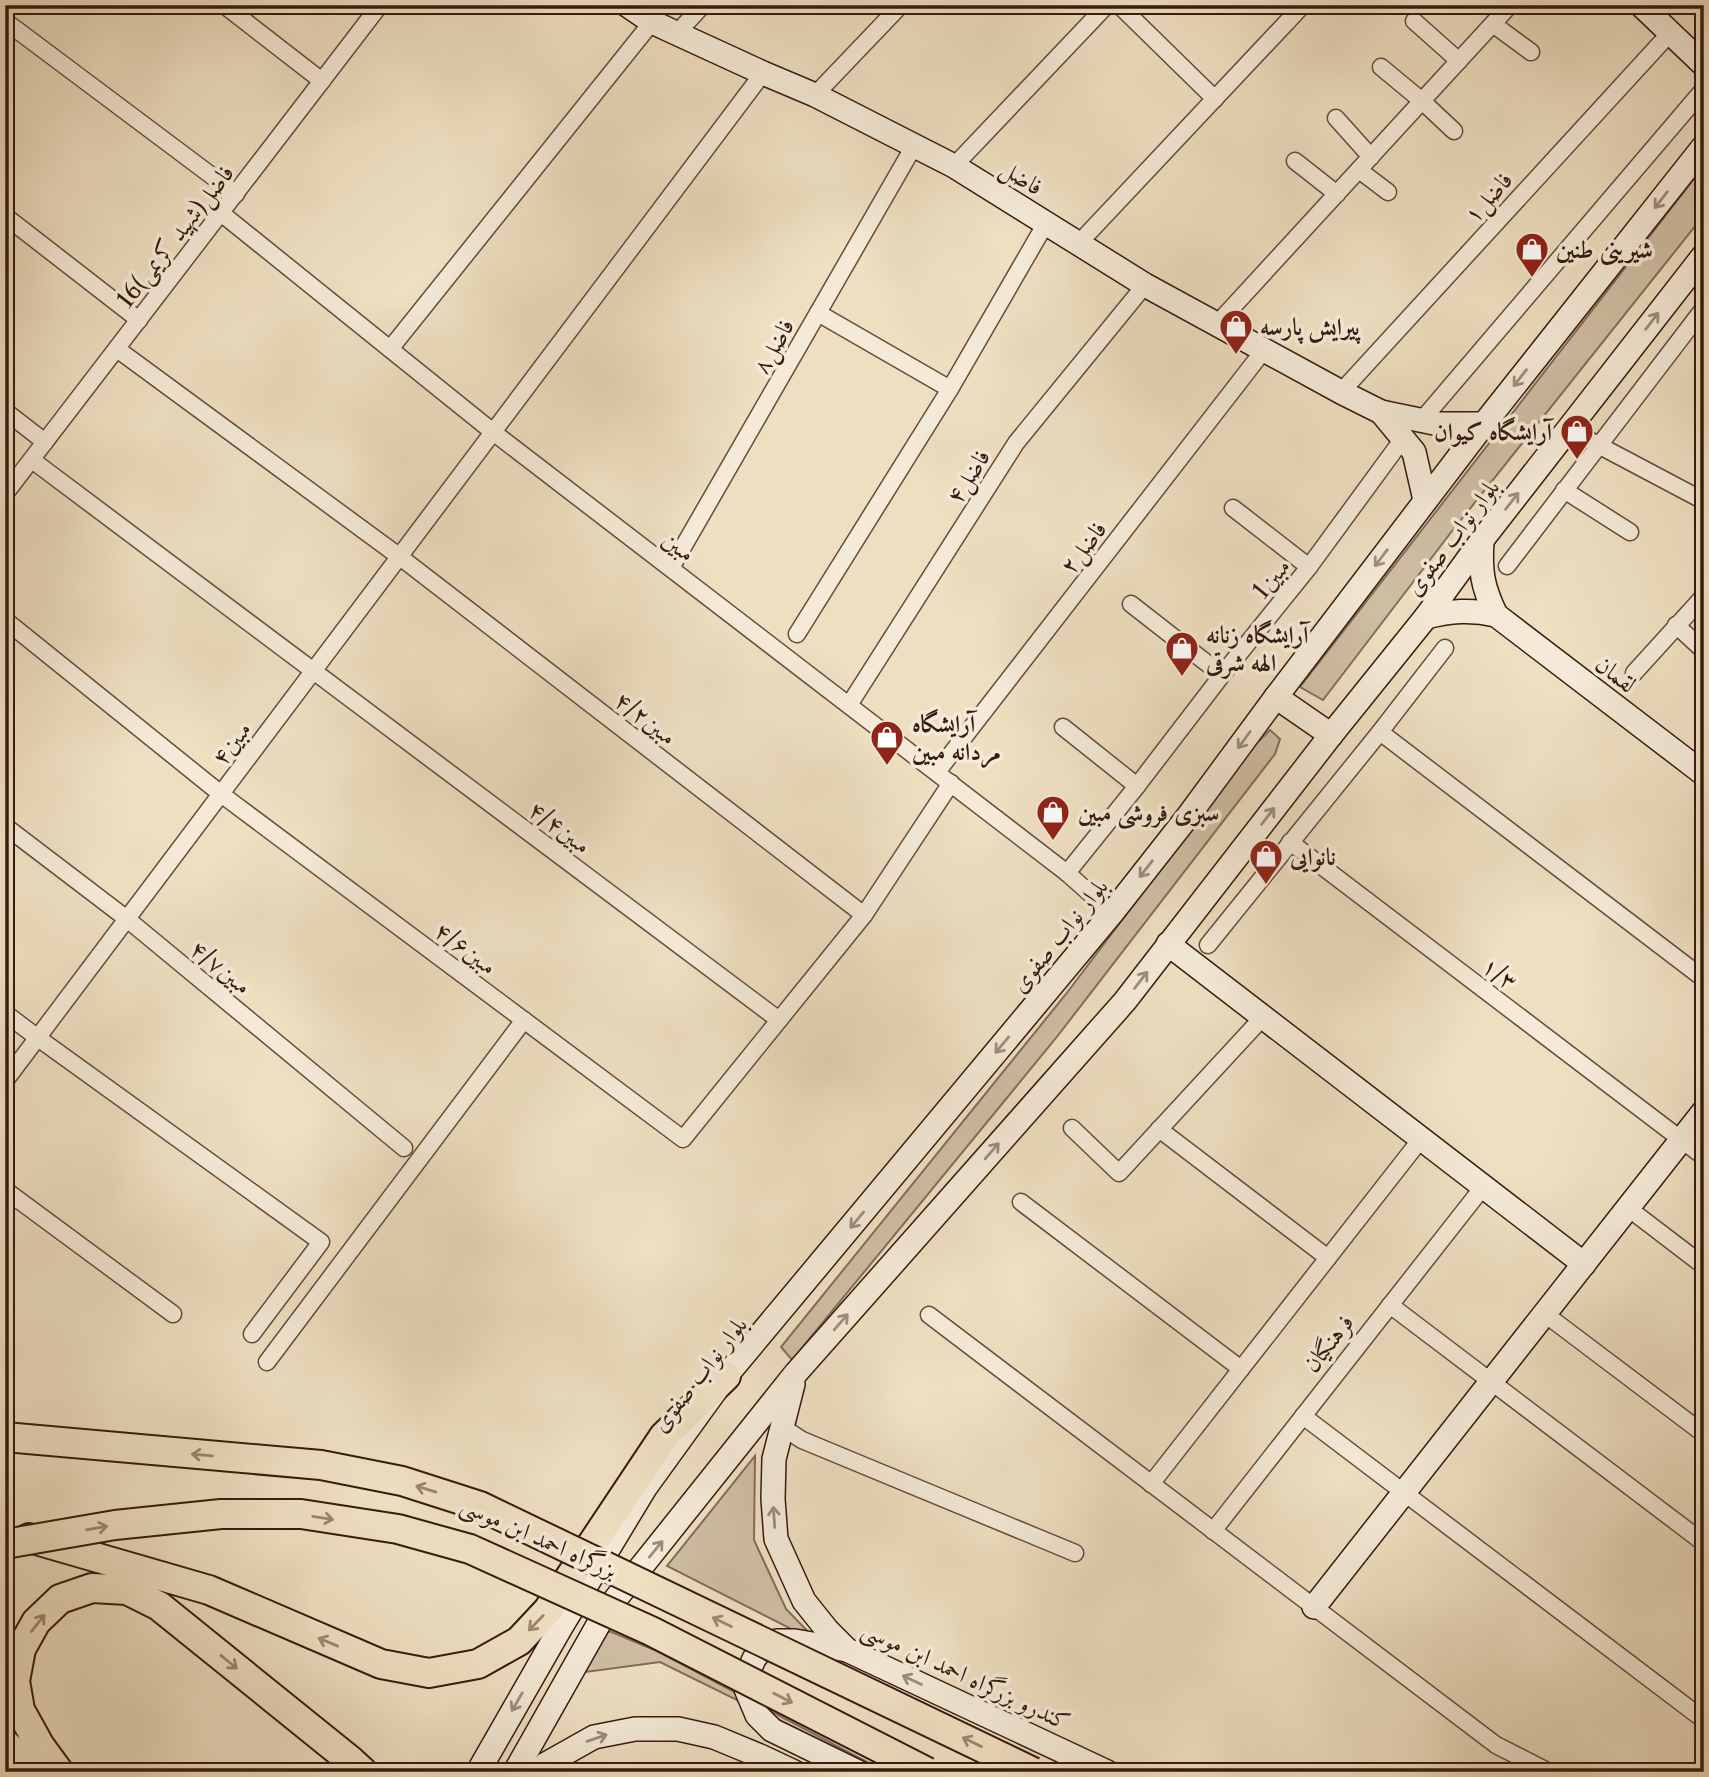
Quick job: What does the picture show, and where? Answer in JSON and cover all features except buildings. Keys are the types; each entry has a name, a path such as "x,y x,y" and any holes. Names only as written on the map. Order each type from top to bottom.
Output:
{"highway":[{"path":"5,1531 209,1590 381,1664 429,1673 478,1664 519,1641 548,1610 664,1436 726,1376"},
{"name":"بزرگراه احمد ابن موسی","path":"5,1437 321,1465 402,1481 480,1506 1033,1772"},
{"name":"بزرگراه احمد ابن موسی","path":"5,1544 115,1525 221,1514 301,1514 398,1529 470,1549 651,1630 927,1772"},
{"path":"59,1772 40,1746 20,1710 15,1681 22,1649 36,1622 60,1600 92,1588 127,1590 159,1606 363,1772"},
{"path":"5,1744 36,1772"}],"main road":[{"name":"فاضل","path":"627,5 652,22 815,95 954,166 1145,285 1340,392 1381,412 1421,421 1439,424 1484,424"},
{"path":"1641,5 1704,65"},
{"name":"بلوار نواب صفوی","path":"478,1772 645,1488 726,1376 1112,913 1189,815 1425,500 1704,146"},
{"name":"بلوار نواب صفوی","path":"516,1772 606,1611 796,1373 1125,1001 1426,617 1482,540 1704,255"},
{"name":"فاضل","path":"1381,412 1414,452 1425,500"},
{"path":"1482,540 1482,580 1496,615"},
{"name":"لقمان","path":"1426,617 1461,610 1496,615 1704,774"},
{"path":"1276,697 1331,735"},
{"path":"1168,944 1584,1264"},
{"path":"1314,1607 1704,1111"},
{"name":"کندرو بزرگراه احمد ابن موسی","path":"796,1373 774,1459 776,1539 804,1601 828,1632 847,1650 1107,1772"},
{"path":"847,1650 778,1641 762,1648 754,1659 746,1689 757,1715 772,1730 858,1772"},
{"path":"538,1772 546,1764 594,1737 635,1729 678,1728 715,1737 794,1772"}],"street":[{"path":"223,5 322,81"},
{"name":"16فاضل(شهید کریمی)","path":"5,494 380,5"},
{"path":"677,33 703,5"},
{"path":"815,95 901,5"},
{"path":"954,166 1107,5"},
{"path":"1119,5 1215,99"},
{"path":"1079,243 1303,5"},
{"path":"1217,324 1510,5"},
{"path":"5,21 236,194"},
{"path":"1414,21 1459,61"},
{"path":"390,349 652,22"},
{"path":"1493,24 1531,52"},
{"name":"۱فاضل","path":"1340,392 1670,33"},
{"path":"1381,67 1454,131"},
{"name":"۴مبین","path":"5,1081 763,73"},
{"path":"1421,421 1704,89"},
{"path":"1336,118 1371,157"},
{"name":"۸فاضل","path":"671,568 914,146"},
{"path":"1295,161 1337,194"},
{"path":"1359,170 1388,192"},
{"name":"مبین","path":"221,213 493,432 1067,873 1112,913"},
{"path":"5,216 139,320"},
{"path":"797,634 950,389 1046,223"},
{"name":"۴فاضل","path":"849,705 1016,443 1145,285"},
{"path":"1507,566 1704,308"},
{"path":"818,313 950,389"},
{"name":"۴/۲مبین","path":"117,349 400,557 864,915"},
{"name":"۲فاضل","path":"937,772 1264,350"},
{"path":"5,411 45,442"},
{"path":"1568,429 1704,501"},
{"name":"1مبین","path":"1067,873 1309,567 1402,440"},
{"name":"۴/۴مبین","path":"32,460 779,1020"},
{"path":"1564,490 1630,532"},
{"path":"1233,508 1309,567"},
{"path":"1634,673 1704,596"},
{"path":"1131,604 1222,674"},
{"name":"۴/۶مبین","path":"5,620 221,794 683,1139 779,1020"},
{"path":"1676,625 1704,651"},
{"path":"1209,945 1445,648"},
{"path":"1063,727 1137,786"},
{"path":"1380,732 1704,979"},
{"path":"779,1020 864,915 951,783"},
{"name":"۴/۷مبین","path":"5,826 127,919 404,1148"},
{"name":"۱/۳","path":"1290,842 1704,1157"},
{"path":"5,1013 321,1242 252,1334"},
{"path":"1072,1128 1119,1173 1263,1017"},
{"path":"267,1362 524,1020"},
{"path":"1159,1129 1328,1258"},
{"path":"1151,1484 1422,1139"},
{"name":"فرهنگیان","path":"1213,1531 1483,1187"},
{"path":"5,1190 173,1314"},
{"path":"1021,1202 1241,1369"},
{"path":"1628,1208 1704,1266"},
{"path":"1390,1305 1704,1543"},
{"path":"1545,1314 1704,1434"},
{"path":"929,1315 1496,1745 1549,1772"},
{"path":"1303,1416 1704,1720"},
{"path":"782,1427 802,1440 1075,1553"}],"shaded area":[{"path":"1704,166 1704,215 1449,535 1323,700 1300,687"},
{"path":"1270,730 1280,739 1275,754 1056,1038 792,1360 781,1347 1066,994 1255,745"},
{"path":"755,1456 754,1540 786,1609 819,1643 667,1566"},
{"path":"609,1631 657,1651 886,1772 660,1662 571,1674"}],"place":[{"name":"شیرینی طنین","path":"1532,279"},
{"name":"پیرایش پارسه","path":"1236,356"},
{"name":"آرایشگاه کیوان","path":"1577,461"},
{"name":"آرایشگاه زنانه الهه شرقی","path":"1182,678"},
{"name":"آرایشگاه مردانه مبین","path":"887,767"},
{"name":"سبزی فروشی مبین","path":"1053,842"},
{"name":"نانوایی","path":"1266,886"}]}
